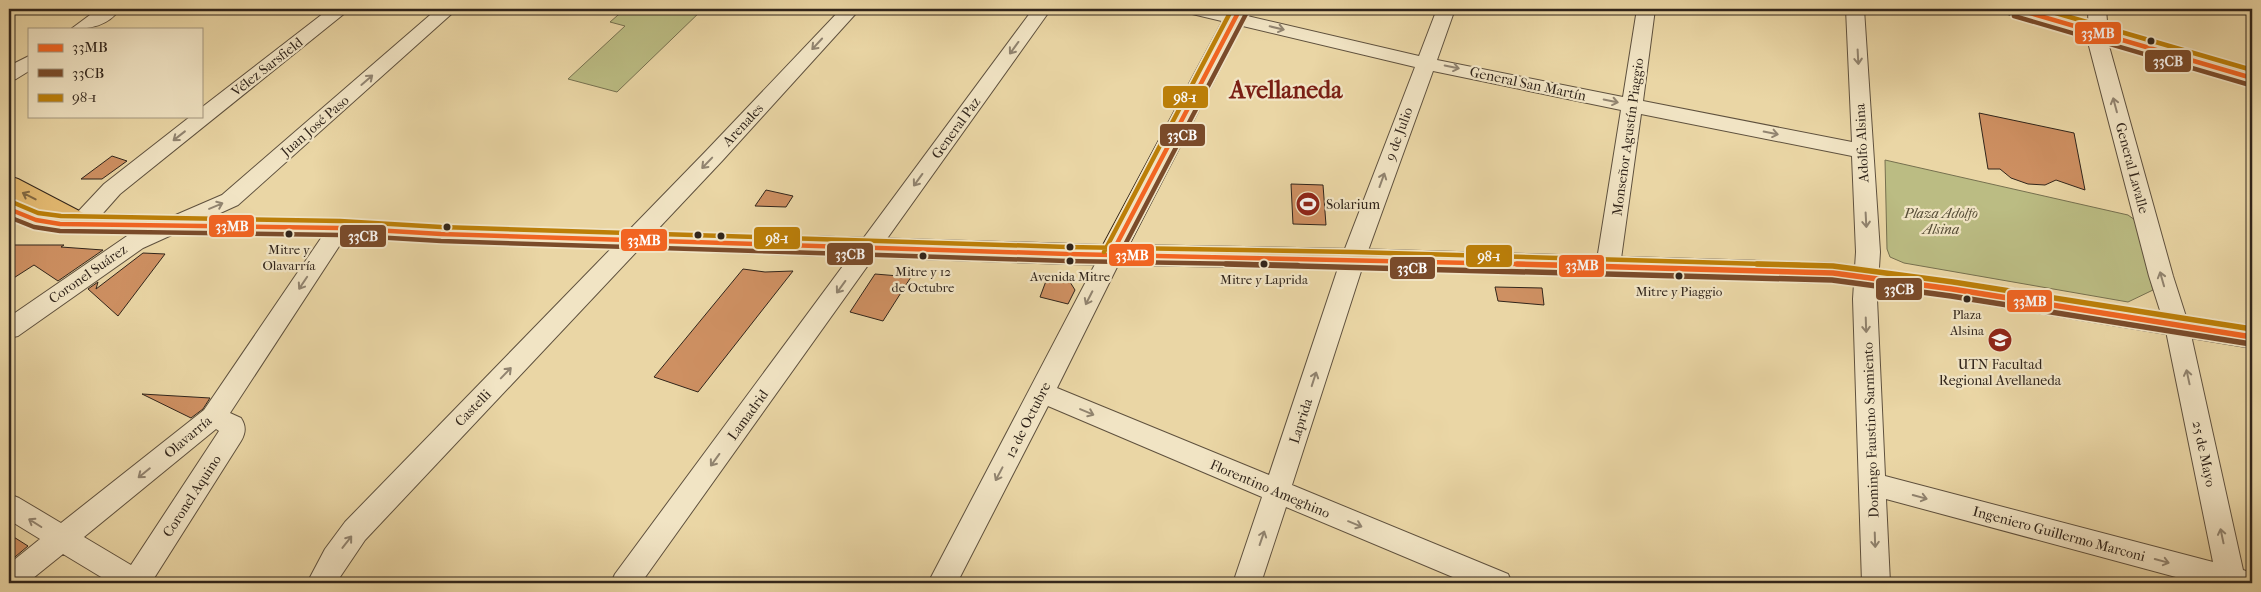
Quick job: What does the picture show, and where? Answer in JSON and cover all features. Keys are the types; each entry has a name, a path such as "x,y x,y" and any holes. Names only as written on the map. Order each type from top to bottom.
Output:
{"main road":[{"path":"2016,9 2252,78"},
{"path":"1111,255 1237,14"},
{"path":"9,186 81,223"},
{"path":"9,209 33,221 54,224 340,228 441,234 1111,255 1353,259 1833,272 2252,337"}],"street":[{"path":"82,28 111,9"},
{"name":"Vélez Sarsfield","path":"81,223 112,189 341,9"},
{"name":"Juan José Paso","path":"171,225 230,200 448,9"},
{"name":"Arenales","path":"633,239 850,9"},
{"name":"General Paz","path":"870,247 1042,9"},
{"name":"General San Martín","path":"1195,9 1237,14 1426,62 1634,106 1863,151"},
{"name":"9 de Julio","path":"1353,259 1446,9"},
{"name":"Monseñor Agustín Piaggio","path":"1608,266 1634,106 1646,9"},
{"name":"Adolfo Alsina","path":"1855,9 1868,252 1866,276"},
{"name":"General Lavalle","path":"2097,9 2099,46 2161,276 2177,326"},
{"path":"9,75 28,63"},
{"name":"Coronel Suárez","path":"9,329 127,247 171,225"},
{"name":"Olavarría","path":"9,581 213,417 340,228"},
{"name":"Castelli","path":"321,583 335,558 355,531 633,239"},
{"name":"Lamadrid","path":"626,583 870,247"},
{"name":"12 de Octubre","path":"942,583 1042,393 1111,255"},
{"name":"Laprida","path":"1247,583 1353,259"},
{"name":"Domingo Faustino Sarmiento","path":"1866,276 1865,299 1876,583"},
{"name":"25 de Mayo","path":"2177,326 2236,582"},
{"name":"Florentino Ameghino","path":"1042,393 1498,583"},
{"name":"Coronel Aquino","path":"135,583 232,433 232,426 213,417"},
{"name":"Ingeniero Guillermo Marconi","path":"1873,484 2236,582"},
{"path":"9,506 135,583"}],"green space":[{"path":"625,9 703,9 617,92 568,79 625,26 610,22"},
{"name":"Plaza Adolfo Alsina","path":"1885,160 2128,215 2135,220 2153,290 2128,302 1904,263 1890,257 1887,249"}],"building":[{"path":"1979,113 2074,133 2085,190 2056,180 2045,185 2028,184 2011,178 2000,169 1988,169"},
{"path":"112,156 127,161 102,179 81,179"},
{"name":"Solarium","path":"1291,184 1323,185 1326,225 1293,224"},
{"path":"766,190 793,196 786,207 755,206"},
{"path":"9,245 64,245 61,247 103,250 58,281 34,265 9,281"},
{"path":"143,253 165,254 118,316 88,289 98,282 96,289"},
{"path":"743,269 765,272 793,271 698,392 654,377"},
{"path":"875,274 911,277 883,321 850,312"},
{"path":"1046,281 1070,282 1075,290 1068,304 1040,297"},
{"path":"1495,287 1542,288 1544,305 1498,301"},
{"path":"142,394 210,398 203,409 191,418"},
{"path":"9,534 28,546 9,562"}],"transit line":[{"name":"98-1","path":"1104,252 1232,9"},
{"name":"33MB","path":"1111,255 1240,9"},
{"name":"33MB","path":"2016,9 2252,78"},
{"name":"98-1","path":"2042,9 2252,70"},
{"name":"33CB","path":"1118,258 1247,12"},
{"name":"33CB","path":"2014,16 2250,85"},
{"name":"98-1","path":"12,202 38,213 61,216 340,221 441,227 1067,247 1353,252 1833,266 1953,282 2252,329"},
{"name":"33MB","path":"9,209 36,220 60,224 340,228 441,234 1067,254 1353,259 1833,273 1952,289 2252,337"},
{"name":"33CB","path":"9,217 34,227 60,231 340,235 441,241 1067,261 1353,266 1832,280 1951,296 2251,344"}],"place":[{"name":"Solarium","path":"1308,204"},
{"name":"Mitre y Olavarría","path":"289,234"},
{"name":"Mitre y 12 de Octubre","path":"923,256"},
{"name":"Avenida Mitre","path":"1070,261"},
{"name":"Mitre y Laprida","path":"1264,264"},
{"name":"Mitre y Piaggio","path":"1679,276"},
{"name":"Plaza Alsina","path":"1967,299"},
{"name":"UTN Facultad Regional Avellaneda","path":"2000,340"}],"district":[{"name":"Avellaneda","path":"1286,90"}]}
